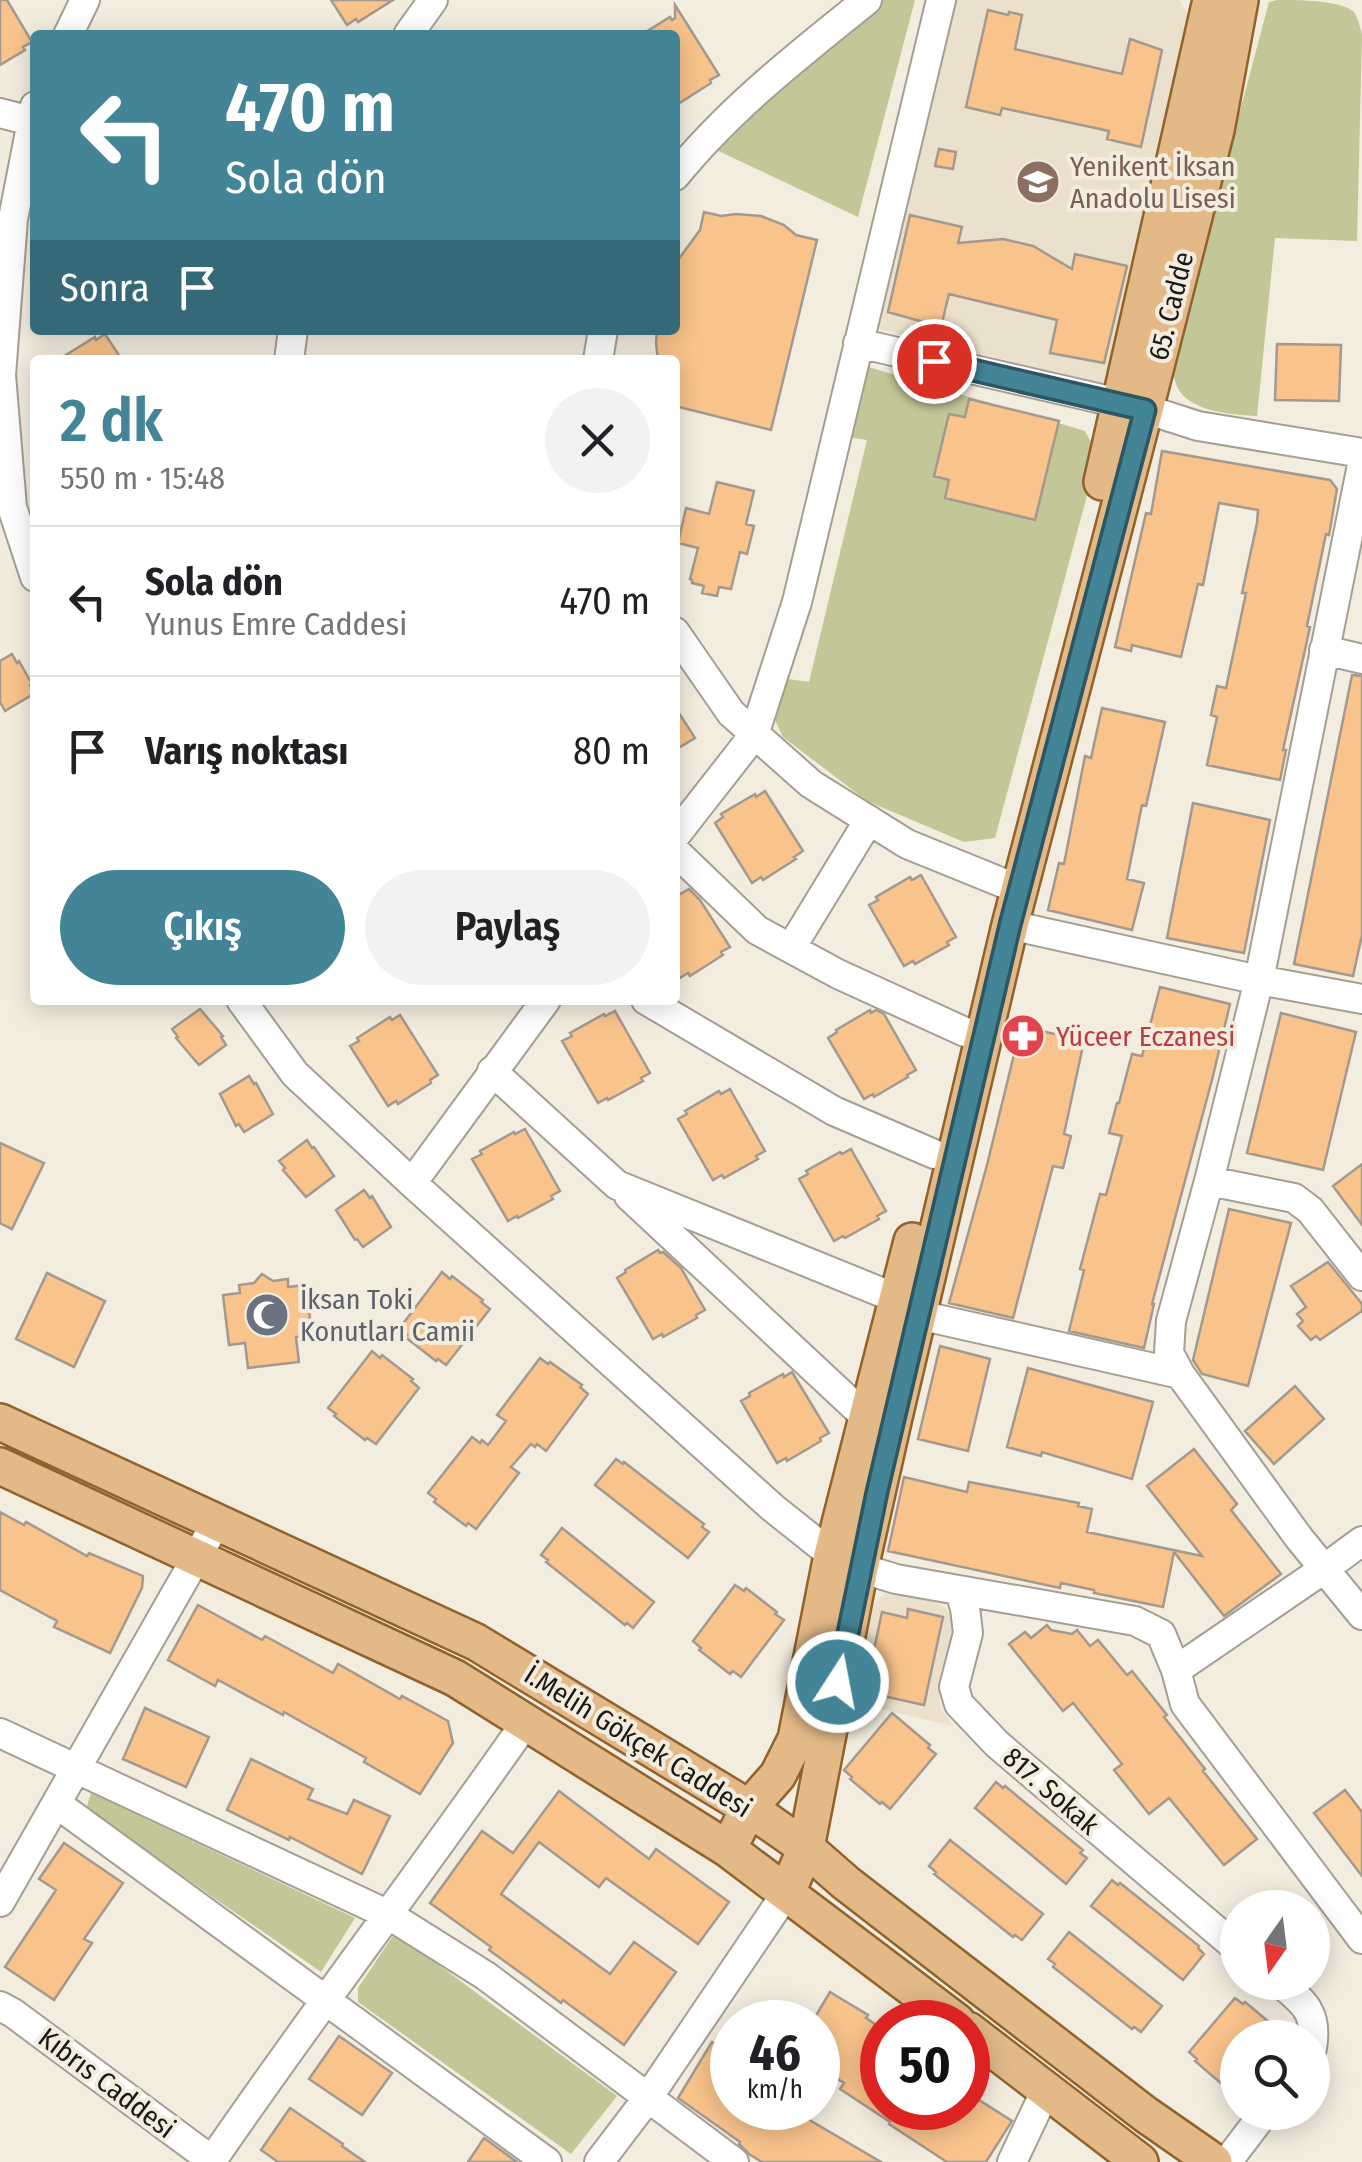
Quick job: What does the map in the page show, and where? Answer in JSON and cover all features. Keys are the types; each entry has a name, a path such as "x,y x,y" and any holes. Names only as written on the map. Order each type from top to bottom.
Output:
{"main road":[{"name":"65. Cadde","path":"728,1849 749,1808 778,1775 796,1739 846,1562 1010,925 1133,407 1211,0"},
{"name":"65. Cadde","path":"788,1892 806,1848 868,1418 909,1307 934,1154 1133,407 1216,130 1240,0"},
{"name":"İ.Melih Gökçek Caddesi","path":"0,1422 476,1642 749,1808 806,1848 846,1884 1130,2102 1214,2162"},
{"name":"İ.Melih Gökçek Caddesi","path":"0,1466 455,1678 728,1849 928,2000"},
{"path":"990,2047 1140,2162"}],"street":[{"path":"70,30 85,0"},
{"path":"412,30 433,0"},
{"path":"680,171 728,118 867,0"},
{"path":"680,830 754,734 796,602 941,0"},
{"path":"0,113 30,116"},
{"path":"30,136 13,219 1,375 12,507 30,562"},
{"path":"858,343 1133,407 1198,426 1362,454"},
{"path":"1362,465 1259,980 1171,1321 1169,1353 1298,1538 1362,1615"},
{"path":"680,639 731,714 811,784 907,844 1004,883"},
{"path":"1324,650 1362,659"},
{"path":"791,948 869,820"},
{"path":"680,856 758,930 838,974 965,1032"},
{"path":"1010,925 1362,999"},
{"path":"246,1005 295,1074 412,1183 773,1508 846,1562 896,1579 1135,1621 1161,1634 1185,1704 1362,1939"},
{"path":"412,1183 542,1005"},
{"path":"654,1005 834,1111 934,1154"},
{"path":"492,1072 868,1418"},
{"path":"1209,1181 1294,1198 1310,1210 1362,1276"},
{"path":"617,1185 909,1307 1180,1374"},
{"path":"0,1902 216,1523"},
{"path":"1176,1670 1362,1540"},
{"name":"817. Sokak","path":"959,1590 968,1633 954,1686 959,1704 996,1744 1220,1934"},
{"path":"212,2162 526,1722"},
{"path":"0,1734 389,1915 486,1976 734,2162"},
{"path":"56,1804 546,2162"},
{"path":"599,2162 788,1892"},
{"name":"Kıbrıs Caddesi","path":"0,2006 212,2162"},
{"path":"1012,2162 1046,2090"},
{"path":"1227,2162 1251,2130"}],"shaded area":[{"name":"Yenikent İksan Anadolu Lisesi","path":"955,0 1179,0 1201,35 1116,387 875,328"},
{"path":"895,1592 932,1600 952,1616 953,1634 939,1699 953,1726 849,1701 874,1604 883,1595"}],"green space":[{"path":"880,0 915,0 858,217 708,146"},
{"path":"1269,2 1340,5 1354,12 1359,23 1362,35 1357,241 1275,238 1257,416 1215,411 1194,403 1179,390 1173,374"},
{"path":"865,366 1085,431 1091,442 1092,477 995,838 964,842 867,801 783,737 775,720 788,679 809,682 867,440 848,437"},
{"path":"91,1793 355,1918 321,1972 86,1809"},
{"path":"395,1933 617,2096 571,2154 358,2002 358,1988"}],"building":[{"path":"0,0 7,0 30,43 0,65"},
{"path":"331,0 393,0 347,25"},
{"path":"675,5 719,75 680,103 680,30 649,30 670,17 675,18"},
{"path":"988,10 1022,15 1015,49 1122,74 1130,39 1162,50 1141,147 1107,139 1109,131 1002,108 1000,115 966,107"},
{"path":"939,149 956,152 953,169 935,166"},
{"path":"704,212 761,216 784,225 796,235 817,240 771,430 680,407 680,355 657,355 657,335 680,335 680,257 700,230"},
{"path":"910,215 962,227 958,243 1003,239 1033,246 1072,269 1075,254 1127,266 1104,363 1050,353 1057,320 949,294 941,327 888,312"},
{"path":"106,335 119,355 66,355 95,337 96,340"},
{"path":"1277,344 1341,345 1339,401 1275,400"},
{"path":"969,399 1059,421 1035,520 945,498 949,480 934,476 949,414 965,417"},
{"path":"1162,451 1330,480 1337,489 1307,626 1310,627 1280,780 1207,765 1217,717 1211,715 1217,686 1226,688 1258,510 1219,503 1203,585 1198,584 1181,657 1132,645 1131,651 1115,647 1146,513 1151,514"},
{"path":"717,482 754,491 746,524 754,526 747,554 740,552 731,589 719,587 717,596 702,593 704,586 692,583 698,548 680,544 686,508 709,514"},
{"path":"12,654 30,680 30,696 5,711 0,702 0,661"},
{"path":"1352,675 1362,676 1362,935 1353,976 1294,964"},
{"path":"1102,708 1165,722 1127,879 1144,883 1132,930 1048,910 1059,863 1064,864 1085,756 1091,758"},
{"path":"680,715 695,738 680,747"},
{"path":"765,791 803,851 763,880 761,877 752,883 715,823 723,817 721,814"},
{"path":"1193,803 1270,820 1244,953 1167,938"},
{"path":"921,875 956,937 915,964 913,961 904,966 869,905 910,877 912,880"},
{"path":"689,889 700,900 730,947 690,976 688,973 680,978 680,894"},
{"path":"1160,987 1230,1004 1144,1348 1069,1331 1100,1194 1106,1195 1122,1136 1109,1133 1132,1054 1142,1056"},
{"path":"200,1009 226,1045 199,1065 172,1029"},
{"path":"870,1010 884,1014 916,1070 874,1097 873,1094 864,1099 828,1038"},
{"path":"615,1011 650,1073 641,1078 643,1081 598,1103 562,1041 572,1036 570,1033"},
{"path":"1281,1013 1356,1032 1323,1170 1247,1153"},
{"path":"400,1015 438,1075 398,1104 396,1101 388,1106 350,1046 390,1017 392,1020"},
{"path":"1021,1026 1084,1041 1064,1134 1071,1136 1063,1168 1053,1166 1013,1318 949,1303"},
{"path":"249,1076 273,1114 244,1132 239,1124 236,1126 220,1094"},
{"path":"730,1089 765,1151 724,1178 722,1175 713,1180 678,1119 719,1091 721,1094"},
{"path":"525,1129 560,1191 551,1196 553,1199 508,1221 472,1159 482,1154 480,1151"},
{"path":"307,1140 334,1176 306,1197 279,1161"},
{"path":"0,1143 44,1163 12,1229 0,1223"},
{"path":"851,1149 886,1211 877,1216 879,1219 834,1241 799,1179 808,1174 806,1171"},
{"path":"1362,1164 1362,1225 1333,1186"},
{"path":"364,1190 391,1227 363,1247 336,1210"},
{"path":"1229,1209 1291,1223 1248,1386 1202,1374 1193,1360"},
{"path":"658,1250 681,1268 705,1310 663,1337 662,1334 653,1339 617,1278"},
{"path":"1328,1262 1362,1304 1362,1311 1320,1340 1316,1336 1311,1340 1298,1326 1303,1321 1297,1314 1306,1307 1291,1286"},
{"path":"442,1272 490,1309 446,1365 399,1329"},
{"path":"47,1273 105,1301 74,1367 16,1339"},
{"name":"İksan Toki Konutları Camii","path":"262,1274 273,1281 288,1279 288,1287 306,1285 312,1335 296,1337 299,1362 248,1368 245,1343 229,1345 223,1295 240,1293 239,1285 254,1283"},
{"path":"940,1346 990,1359 968,1451 918,1439"},
{"path":"372,1351 413,1379 419,1388 376,1444 365,1440 328,1408"},
{"path":"540,1358 582,1385 588,1394 546,1451 531,1444 511,1467 519,1473 476,1529 468,1523 466,1526 428,1493 472,1437 488,1445 506,1421 497,1415"},
{"path":"1028,1368 1153,1402 1132,1479 1042,1452 1041,1456 1007,1447"},
{"path":"792,1372 829,1433 787,1461 786,1458 777,1463 741,1401"},
{"path":"1295,1386 1324,1419 1274,1464 1245,1431"},
{"path":"1194,1449 1237,1504 1231,1510 1281,1574 1224,1616 1174,1552 1163,1607 1061,1583 1060,1588 888,1551 904,1477 967,1492 969,1482 1079,1503 1078,1506 1092,1509 1087,1532 1202,1556 1147,1486"},
{"path":"616,1459 704,1524 702,1527 709,1532 688,1558 595,1485"},
{"path":"0,1512 87,1556 89,1553 143,1576 142,1588 110,1653 54,1627 57,1621 0,1590"},
{"path":"562,1528 654,1602 633,1628 541,1555"},
{"path":"735,1585 744,1591 746,1588 784,1620 741,1677 733,1671 730,1674 693,1641"},
{"path":"198,1605 333,1673 338,1664 448,1721 453,1743 420,1794 284,1712 283,1715 218,1680 215,1686 168,1660"},
{"path":"908,1609 943,1617 924,1705 865,1692 882,1612 907,1618"},
{"path":"1047,1625 1051,1630 1072,1634 1077,1630 1090,1646 1098,1640 1127,1675 1132,1671 1257,1839 1224,1865 1169,1798 1149,1814 1114,1770 1122,1764 1073,1703 1063,1711 1009,1644 1025,1632 1031,1638"},
{"path":"145,1708 209,1737 186,1787 123,1759"},
{"path":"892,1713 936,1754 890,1809 844,1770"},
{"path":"251,1759 313,1789 308,1799 347,1814 354,1800 390,1816 362,1874 227,1810"},
{"path":"996,1782 1083,1850 1080,1853 1087,1858 1066,1884 975,1808"},
{"path":"1345,1790 1362,1812 1362,1876 1314,1813"},
{"path":"559,1791 649,1859 656,1849 729,1902 698,1944 606,1878 599,1887 539,1842 501,1894 610,1974 634,1942 676,1972 624,2045 563,2000 561,2003 430,1903 482,1831 513,1853"},
{"path":"950,1840 1043,1914 1022,1940 934,1874 929,1866"},
{"path":"64,1843 123,1883 84,1939 92,1943 54,2000 5,1967 56,1890 39,1879"},
{"path":"1112,1880 1199,1946 1204,1954 1183,1980 1091,1906"},
{"path":"1069,1932 1162,2006 1141,2032 1053,1967 1055,1964 1048,1959"},
{"path":"830,1992 860,2010 860,2102 840,2089 844,2083 840,2081 840,2000 825,2000"},
{"path":"1233,2000 1245,2002 1267,2020 1220,2020 1220,2083 1189,2052"},
{"path":"339,2036 392,2073 362,2115 309,2079"},
{"path":"710,2045 710,2121 678,2098"},
{"path":"990,2107 1012,2121 986,2162 947,2162 898,2130 990,2130"},
{"path":"290,2108 365,2162 278,2162 261,2150"},
{"path":"723,2130 826,2130 881,2162 762,2162"},
{"path":"484,2138 517,2162 468,2162"}],"place":[{"name":"Yenikent İksan Anadolu Lisesi","path":"1038,182"},
{"name":"Yüceer Eczanesi","path":"1023,1036"},
{"name":"İksan Toki Konutları Camii","path":"267,1315"}],"route":[{"path":"838,1682 894,1416 1010,925 1145,410 934,361"}]}
